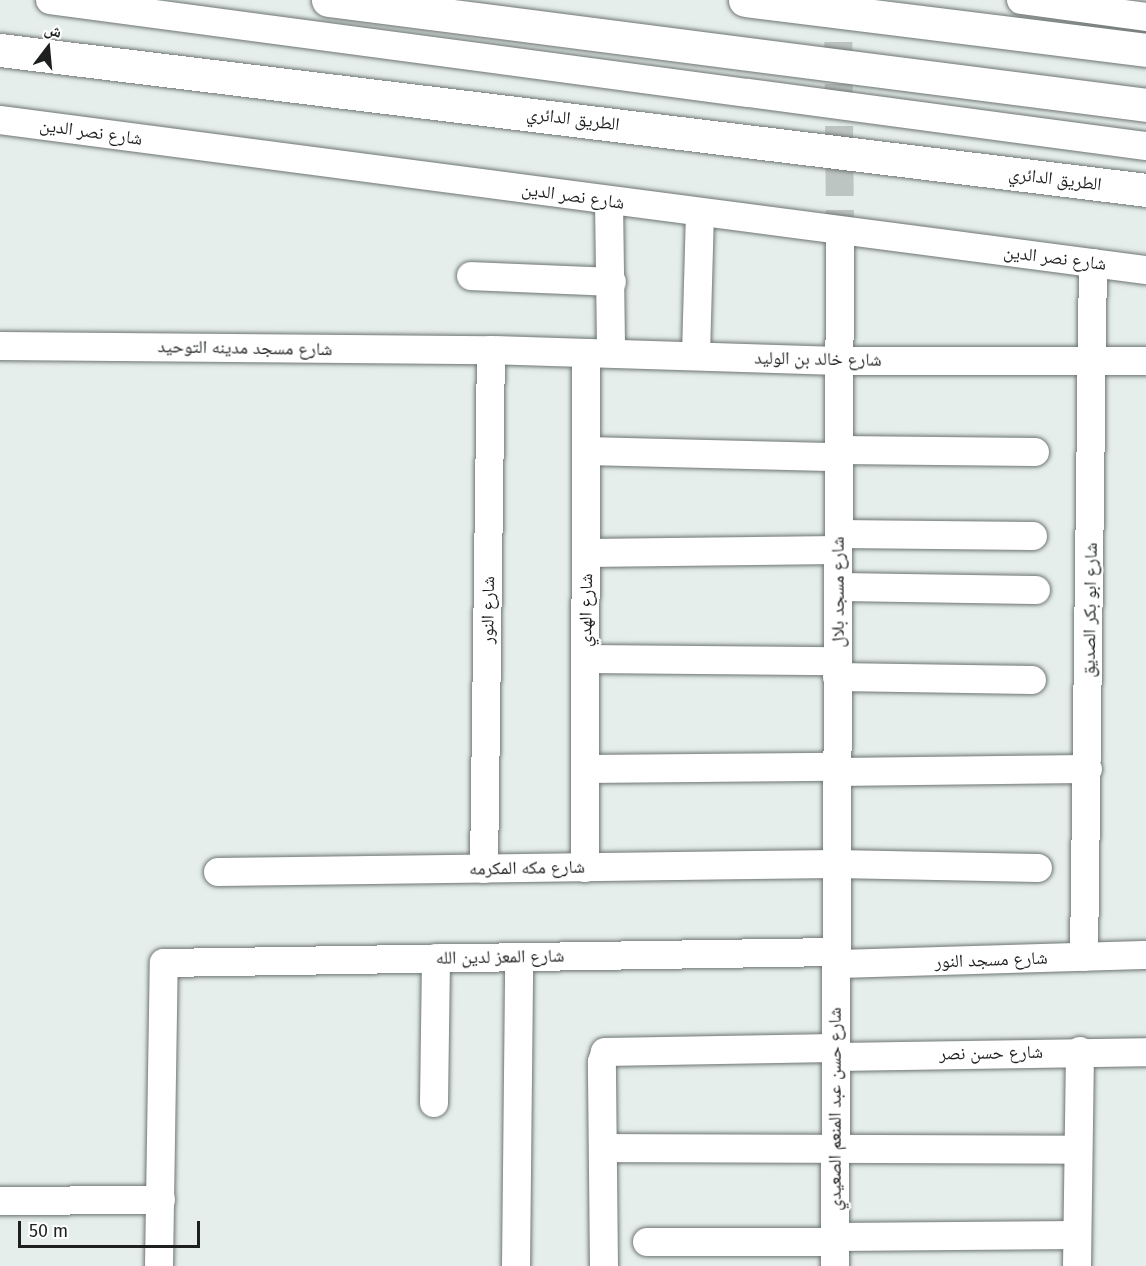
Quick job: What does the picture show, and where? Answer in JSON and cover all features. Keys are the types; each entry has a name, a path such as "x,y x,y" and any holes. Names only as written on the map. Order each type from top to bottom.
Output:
{"highway":[{"path":"328,0 1146,105"},
{"path":"745,0 1146,50"},
{"name":"الطريق الدائري","path":"0,50 1146,190"}],"street":[{"path":"50,0 1146,146"},
{"path":"1021,0 1135,10"},
{"name":"شارع نصر الدين","path":"0,120 1146,270"},
{"name":"شارع الهدي","path":"585,868 586,451 599,353 612,282 609,201"},
{"path":"696,355 700,213"},
{"name":"شارع مسجد بلال","path":"836,958 840,231"},
{"name":"شارع ابو بكر الصديق","path":"1084,957 1094,361 1093,263"},
{"path":"471,276 612,282"},
{"name":"شارع مسجد مدينه التوحيد","path":"0,346 491,350"},
{"name":"شارع خالد بن الوليد","path":"491,350 840,361 1146,361"},
{"name":"شارع النور","path":"484,869 491,350"},
{"path":"586,451 1035,452"},
{"path":"587,553 1033,536"},
{"path":"838,587 1036,590"},
{"path":"586,659 837,669 1032,680"},
{"path":"586,769 1088,769"},
{"name":"شارع مكه المكرمه","path":"218,872 836,864 1038,868"},
{"name":"شارع مسجد النور","path":"836,958 1146,956"},
{"path":"516,1266 519,957"},
{"name":"شارع المعز لدين الله","path":"161,1200 164,963 519,957 836,958"},
{"path":"434,1103 436,958"},
{"name":"شارع حسن عبد المنعم الصعيدي","path":"835,1248 836,958"},
{"name":"شارع حسن نصر","path":"603,1148 602,1062 605,1052 614,1050 1146,1052"},
{"path":"1077,1266 1080,1052"},
{"path":"604,1266 603,1148 1078,1149"},
{"path":"0,1201 161,1200 159,1266"},
{"path":"647,1242 835,1248 1077,1235"}],"tunnel":[{"path":"838,0 840,231"}]}
